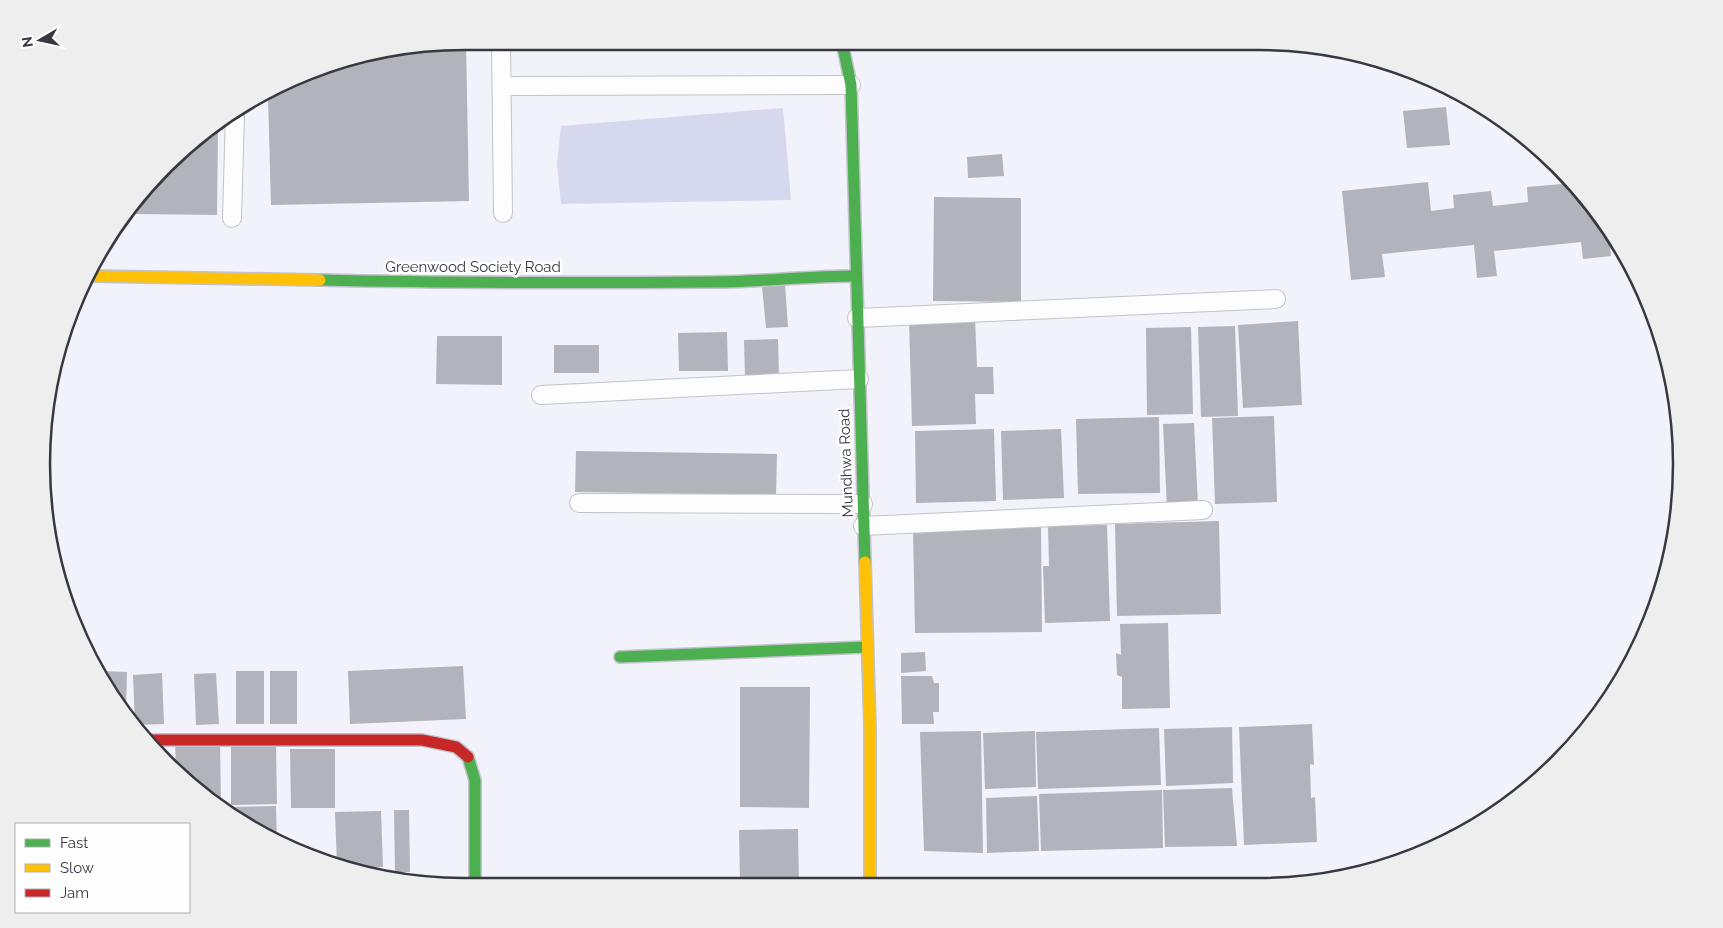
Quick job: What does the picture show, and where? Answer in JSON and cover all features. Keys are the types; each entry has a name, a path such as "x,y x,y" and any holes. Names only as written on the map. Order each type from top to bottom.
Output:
{"street":[{"name":"Mundhwa Road","path":"844,50 851,85 867,647 870,878"},
{"name":"Greenwood Society Road","path":"95,276 474,283 714,282 803,276 855,276"},
{"path":"620,658 867,647"},
{"path":"156,740 422,740 456,747 470,760 475,780 475,878"}],"lane":[{"path":"501,50 503,213"},
{"path":"502,86 851,85"},
{"path":"232,218 235,119"},
{"path":"857,318 1276,299"},
{"path":"540,395 859,379"},
{"path":"579,503 863,504"},
{"path":"863,526 1203,510"}],"shaded area":[{"path":"783,108 791,200 561,204 557,164 561,126"}],"building":[{"path":"466,50 469,201 271,205 268,99 331,72 357,64 410,54"},
{"path":"1446,107 1450,145 1407,148 1403,111"},
{"path":"218,132 217,215 135,214 171,171"},
{"path":"1002,154 1004,176 968,178 967,157"},
{"path":"1428,182 1431,211 1454,208 1453,195 1491,191 1493,206 1528,202 1527,187 1564,184 1603,234 1610,245 1611,256 1583,259 1581,242 1494,251 1497,276 1477,278 1474,245 1382,254 1385,277 1351,280 1342,191"},
{"path":"934,197 1021,198 1021,302 933,301"},
{"path":"785,284 788,327 766,328 762,286"},
{"path":"975,318 977,367 993,367 994,394 975,394 976,424 912,426 909,320"},
{"path":"1298,321 1302,405 1243,408 1238,325"},
{"path":"1235,326 1238,416 1201,417 1198,327"},
{"path":"1191,327 1193,414 1147,415 1146,328"},
{"path":"727,332 728,371 679,371 678,333"},
{"path":"437,336 502,336 502,385 436,384"},
{"path":"778,339 779,377 745,378 744,340"},
{"path":"554,345 599,345 599,373 554,373"},
{"path":"1274,416 1277,502 1215,504 1212,418"},
{"path":"1159,417 1160,493 1078,494 1076,419"},
{"path":"1194,423 1198,506 1167,508 1163,424"},
{"path":"994,429 996,501 916,503 915,431"},
{"path":"1061,429 1064,498 1003,500 1001,431"},
{"path":"576,451 777,454 776,495 575,492"},
{"path":"1219,521 1221,614 1117,616 1115,524"},
{"path":"1107,525 1110,621 1045,623 1043,566 1049,566 1048,526"},
{"path":"1041,526 1042,632 915,633 913,529"},
{"path":"1168,623 1170,708 1122,709 1122,677 1117,675 1116,653 1121,655 1120,624"},
{"path":"925,652 926,671 901,673 901,653"},
{"path":"463,666 466,719 350,724 348,671"},
{"path":"105,671 127,672 126,703"},
{"path":"236,671 264,671 264,724 236,724"},
{"path":"270,671 297,671 297,724 270,724"},
{"path":"162,673 164,724 143,725 135,714 133,675"},
{"path":"216,673 219,724 196,725 194,674"},
{"path":"901,676 932,676 934,683 939,683 939,712 933,712 934,724 902,724"},
{"path":"740,687 810,687 809,808 740,807"},
{"path":"1312,724 1314,765 1310,764 1311,798 1315,797 1317,842 1244,845 1239,727"},
{"path":"1232,727 1233,783 1166,786 1164,729"},
{"path":"1159,728 1161,785 1038,789 1036,732"},
{"path":"981,731 983,853 924,851 920,732"},
{"path":"1035,731 1036,787 985,789 983,733"},
{"path":"175,743 220,743 221,798 191,775 176,761"},
{"path":"276,745 277,804 231,805 231,746"},
{"path":"290,749 335,749 335,808 291,808"},
{"path":"1232,788 1237,846 1165,847 1163,790"},
{"path":"1162,790 1163,848 1041,851 1039,794"},
{"path":"1037,796 1039,851 987,853 986,798"},
{"path":"276,806 277,833 257,823 233,807"},
{"path":"394,810 409,810 410,872 395,872"},
{"path":"381,811 383,867 371,867 337,858 335,812"},
{"path":"798,829 799,878 740,878 739,830"}],"traffic: fast":[{"path":"844,50 851,85 865,562"},
{"path":"320,280 711,282 855,276"},
{"path":"620,657 867,647"},
{"path":"468,757 475,780 475,878"}],"traffic: slow":[{"path":"95,276 320,280"},
{"path":"865,562 870,728 870,878"}],"traffic: jam":[{"path":"156,740 422,740 456,747 468,757"}]}
